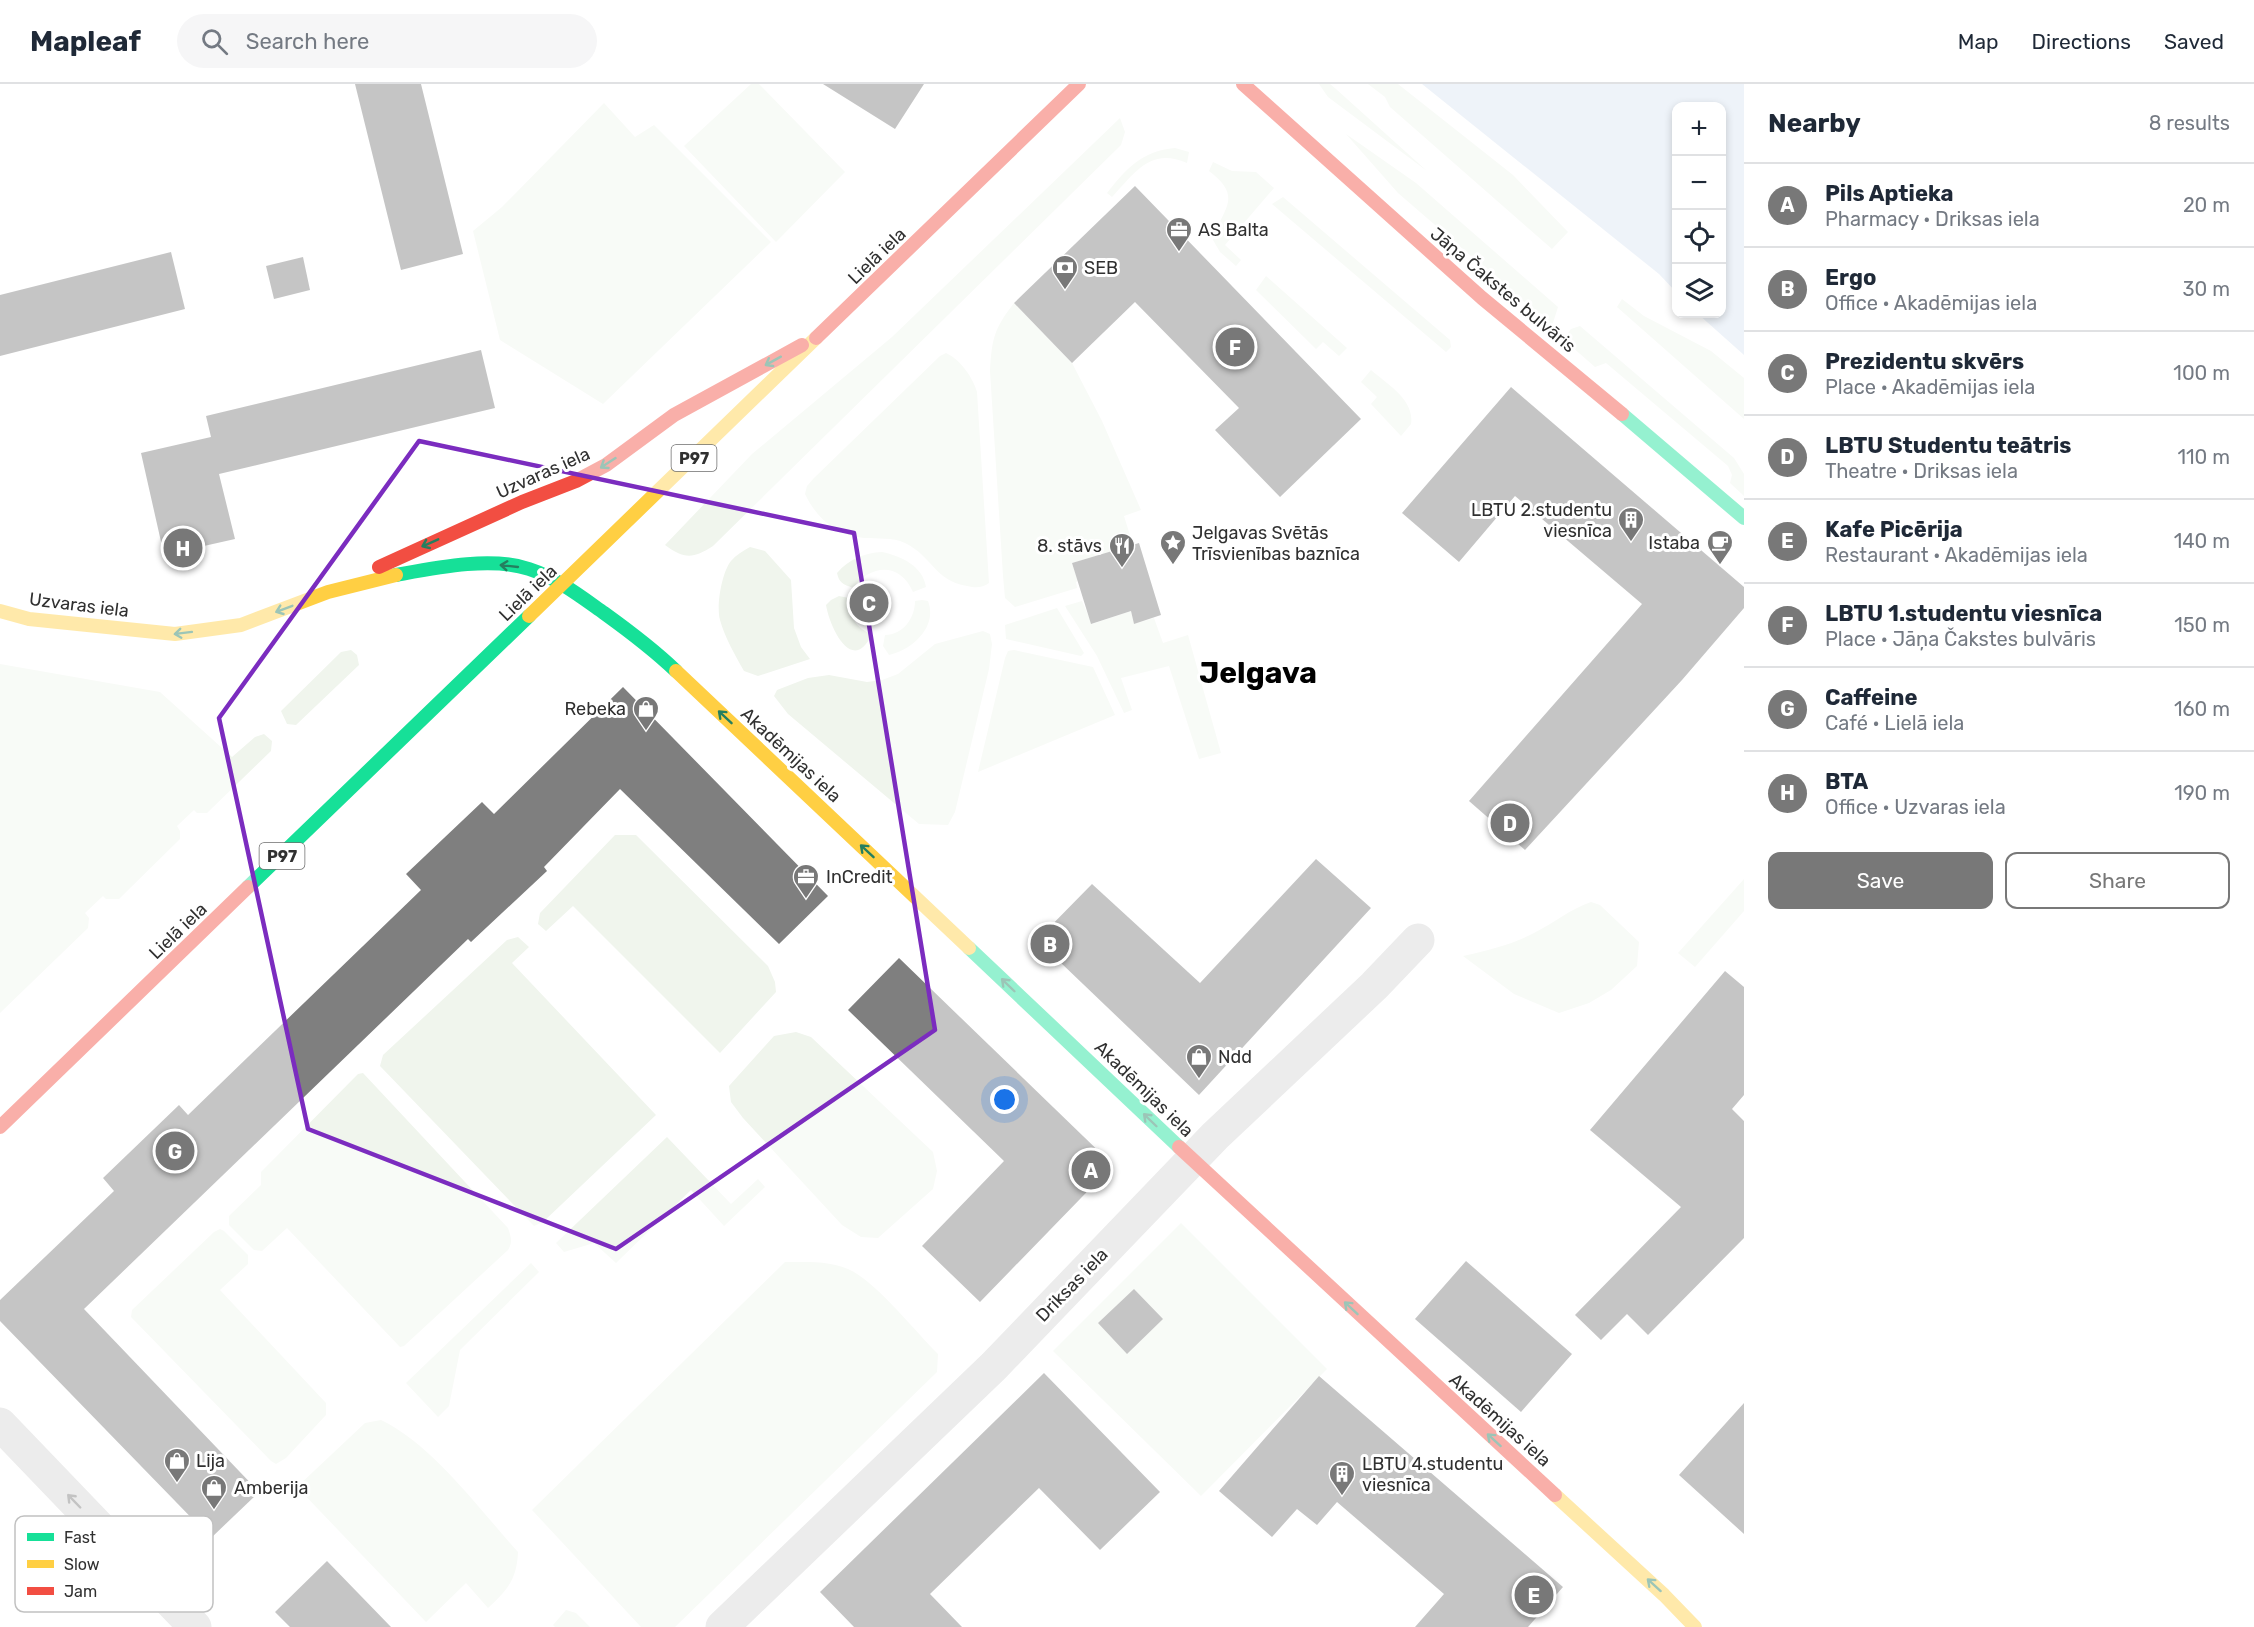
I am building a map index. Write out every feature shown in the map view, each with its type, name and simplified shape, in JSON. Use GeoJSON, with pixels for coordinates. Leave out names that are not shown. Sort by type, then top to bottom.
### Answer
{"type":"FeatureCollection","features":[{"type":"Feature","properties":{"kind":"main road","name":"Lielā iela"},"geometry":{"type":"LineString","coordinates":[[0,1127],[1079,84]]}},
{"type":"Feature","properties":{"kind":"main road","name":"Jāņa Čakstes bulvāris"},"geometry":{"type":"LineString","coordinates":[[1243,84],[1482,298],[1744,518]]}},
{"type":"Feature","properties":{"kind":"main road","name":"Uzvaras iela"},"geometry":{"type":"LineString","coordinates":[[0,611],[29,619],[175,634],[241,625],[328,592],[420,547],[576,481],[606,465],[675,415],[824,332]]}},
{"type":"Feature","properties":{"kind":"main road","name":"Uzvaras iela"},"geometry":{"type":"LineString","coordinates":[[328,592],[419,571],[485,563],[527,568],[564,584]]}},
{"type":"Feature","properties":{"kind":"main road","name":"Akadēmijas iela"},"geometry":{"type":"LineString","coordinates":[[564,584],[652,648],[1192,1160],[1656,1587],[1695,1627]]}},
{"type":"Feature","properties":{"kind":"street","name":"Driksas iela"},"geometry":{"type":"LineString","coordinates":[[722,1627],[994,1366],[1192,1160],[1374,986],[1418,940]]}},
{"type":"Feature","properties":{"kind":"street"},"geometry":{"type":"LineString","coordinates":[[0,1425],[87,1516]]}},
{"type":"Feature","properties":{"kind":"street"},"geometry":{"type":"LineString","coordinates":[[180,1612],[195,1627]]}},
{"type":"Feature","properties":{"kind":"highlighted area"},"geometry":{"type":"Polygon","coordinates":[[[419,441],[854,533],[935,1030],[616,1249],[308,1129],[219,718],[419,441]]]}},
{"type":"Feature","properties":{"kind":"shaded area"},"geometry":{"type":"Polygon","coordinates":[[[751,84],[759,84],[845,172],[776,242],[684,146],[751,84]]]}},
{"type":"Feature","properties":{"kind":"shaded area"},"geometry":{"type":"Polygon","coordinates":[[[1319,84],[1330,84],[1427,171],[1328,97],[1319,84]]]}},
{"type":"Feature","properties":{"kind":"shaded area"},"geometry":{"type":"Polygon","coordinates":[[[1368,84],[1398,84],[1513,175],[1568,232],[1552,249],[1390,107],[1385,97],[1368,84]]]}},
{"type":"Feature","properties":{"kind":"shaded area"},"geometry":{"type":"Polygon","coordinates":[[[1422,84],[1744,84],[1744,355],[1702,318],[1726,318],[1726,102],[1672,102],[1672,288],[1659,274],[1422,84]]]}},
{"type":"Feature","properties":{"kind":"shaded area"},"geometry":{"type":"Polygon","coordinates":[[[604,103],[635,137],[654,125],[771,242],[603,404],[500,340],[473,231],[502,207],[604,103]]]}},
{"type":"Feature","properties":{"kind":"shaded area"},"geometry":{"type":"Polygon","coordinates":[[[1120,118],[1125,132],[1121,145],[713,546],[689,556],[678,553],[665,545],[752,454],[892,337],[1120,118]]]}},
{"type":"Feature","properties":{"kind":"shaded area"},"geometry":{"type":"Polygon","coordinates":[[[1346,134],[1416,183],[1558,307],[1552,326],[1398,193],[1346,134]]]}},
{"type":"Feature","properties":{"kind":"shaded area"},"geometry":{"type":"Polygon","coordinates":[[[1175,148],[1189,152],[1187,163],[1163,158],[1153,160],[1136,171],[1112,197],[1107,193],[1136,162],[1153,153],[1175,148]]]}},
{"type":"Feature","properties":{"kind":"shaded area"},"geometry":{"type":"Polygon","coordinates":[[[1213,162],[1232,171],[1256,172],[1274,188],[1225,245],[1241,260],[1236,266],[1220,252],[1213,240],[1228,204],[1228,197],[1220,180],[1209,171],[1213,162]]]}},
{"type":"Feature","properties":{"kind":"shaded area"},"geometry":{"type":"Polygon","coordinates":[[[1283,197],[1450,340],[1451,347],[1446,352],[1272,204],[1283,197]]]}},
{"type":"Feature","properties":{"kind":"shaded area"},"geometry":{"type":"Polygon","coordinates":[[[1266,276],[1347,348],[1339,356],[1323,342],[1316,349],[1256,290],[1266,276]]]}},
{"type":"Feature","properties":{"kind":"shaded area"},"geometry":{"type":"Polygon","coordinates":[[[1622,299],[1644,316],[1711,351],[1744,378],[1744,419],[1617,307],[1622,299]]]}},
{"type":"Feature","properties":{"kind":"shaded area"},"geometry":{"type":"Polygon","coordinates":[[[1014,303],[1072,363],[1102,421],[1141,510],[1124,516],[1133,545],[1072,563],[1078,581],[1076,582],[1077,588],[1015,607],[1005,598],[990,371],[995,334],[1014,303]]]}},
{"type":"Feature","properties":{"kind":"shaded area"},"geometry":{"type":"Polygon","coordinates":[[[1580,326],[1734,458],[1744,474],[1744,496],[1730,483],[1732,475],[1728,466],[1606,363],[1595,367],[1563,339],[1571,329],[1580,326]]]}},
{"type":"Feature","properties":{"kind":"shaded area"},"geometry":{"type":"Polygon","coordinates":[[[946,353],[966,370],[977,392],[989,583],[979,587],[970,587],[948,579],[940,574],[922,554],[905,543],[890,539],[854,536],[836,529],[815,511],[805,494],[807,486],[814,478],[940,356],[946,353]]]}},
{"type":"Feature","properties":{"kind":"shaded area"},"geometry":{"type":"Polygon","coordinates":[[[1371,370],[1392,387],[1409,407],[1411,424],[1401,436],[1371,404],[1377,397],[1361,382],[1371,370]]]}},
{"type":"Feature","properties":{"kind":"shaded area"},"geometry":{"type":"Polygon","coordinates":[[[750,547],[765,551],[791,580],[794,628],[801,647],[810,659],[758,676],[744,671],[727,640],[719,614],[721,589],[728,566],[735,557],[750,547]]]}},
{"type":"Feature","properties":{"kind":"shaded area"},"geometry":{"type":"Polygon","coordinates":[[[882,552],[910,563],[921,573],[926,587],[913,592],[901,575],[885,570],[868,574],[853,588],[840,581],[837,573],[852,560],[863,555],[882,552]]]}},
{"type":"Feature","properties":{"kind":"shaded area"},"geometry":{"type":"Polygon","coordinates":[[[839,596],[849,598],[850,610],[857,625],[872,634],[865,646],[857,650],[850,649],[843,644],[828,615],[826,605],[839,596]]]}},
{"type":"Feature","properties":{"kind":"shaded area"},"geometry":{"type":"Polygon","coordinates":[[[915,601],[928,601],[930,611],[926,628],[914,643],[889,655],[883,646],[885,635],[902,629],[913,613],[915,601]]]}},
{"type":"Feature","properties":{"kind":"shaded area"},"geometry":{"type":"Polygon","coordinates":[[[1082,601],[1092,624],[1131,611],[1134,624],[1154,618],[1163,643],[1188,635],[1221,753],[1199,759],[1169,666],[1121,678],[1132,710],[1124,713],[1097,656],[1065,606],[1082,601]]]}},
{"type":"Feature","properties":{"kind":"shaded area"},"geometry":{"type":"Polygon","coordinates":[[[1057,608],[1084,653],[1081,656],[1006,639],[1005,625],[1057,608]]]}},
{"type":"Feature","properties":{"kind":"shaded area"},"geometry":{"type":"Polygon","coordinates":[[[983,631],[990,634],[992,644],[989,669],[955,812],[948,825],[919,824],[788,714],[774,696],[777,690],[808,678],[829,675],[867,682],[882,680],[898,674],[935,644],[983,631]]]}},
{"type":"Feature","properties":{"kind":"shaded area"},"geometry":{"type":"Polygon","coordinates":[[[351,650],[357,655],[359,665],[296,725],[287,724],[281,711],[341,652],[351,650]]]}},
{"type":"Feature","properties":{"kind":"shaded area"},"geometry":{"type":"Polygon","coordinates":[[[1014,650],[1093,667],[1115,715],[978,772],[1005,658],[1008,651],[1014,650]]]}},
{"type":"Feature","properties":{"kind":"shaded area"},"geometry":{"type":"Polygon","coordinates":[[[0,664],[160,692],[232,757],[255,737],[264,734],[272,741],[271,751],[207,813],[197,813],[194,810],[177,826],[180,839],[119,899],[106,899],[103,896],[85,913],[89,918],[88,928],[0,1013],[0,664]]]}},
{"type":"Feature","properties":{"kind":"shaded area"},"geometry":{"type":"Polygon","coordinates":[[[615,835],[636,835],[768,966],[775,982],[776,992],[720,1053],[573,906],[546,931],[538,924],[540,913],[615,835]]]}},
{"type":"Feature","properties":{"kind":"shaded area"},"geometry":{"type":"Polygon","coordinates":[[[1744,879],[1744,911],[1695,967],[1678,953],[1744,879]]]}},
{"type":"Feature","properties":{"kind":"shaded area"},"geometry":{"type":"Polygon","coordinates":[[[1591,902],[1600,905],[1639,942],[1637,966],[1611,990],[1589,1003],[1559,1013],[1514,994],[1463,956],[1499,947],[1525,937],[1591,902]]]}},
{"type":"Feature","properties":{"kind":"shaded area"},"geometry":{"type":"Polygon","coordinates":[[[518,937],[529,947],[512,963],[656,1115],[543,1222],[534,1226],[380,1066],[383,1055],[507,940],[518,937]]]}},
{"type":"Feature","properties":{"kind":"shaded area"},"geometry":{"type":"Polygon","coordinates":[[[796,1032],[811,1037],[933,1152],[937,1171],[933,1189],[878,1238],[861,1237],[842,1225],[743,1118],[731,1102],[729,1086],[774,1036],[796,1032]]]}},
{"type":"Feature","properties":{"kind":"shaded area"},"geometry":{"type":"Polygon","coordinates":[[[363,1073],[508,1228],[511,1239],[508,1250],[404,1346],[400,1347],[287,1228],[262,1251],[254,1250],[229,1225],[229,1216],[261,1185],[261,1172],[358,1074],[363,1073]]]}},
{"type":"Feature","properties":{"kind":"shaded area"},"geometry":{"type":"Polygon","coordinates":[[[667,1137],[731,1204],[758,1179],[765,1187],[724,1226],[691,1190],[616,1263],[594,1243],[564,1252],[556,1243],[667,1137]]]}},
{"type":"Feature","properties":{"kind":"shaded area"},"geometry":{"type":"Polygon","coordinates":[[[1181,1223],[1327,1369],[1201,1496],[1053,1351],[1181,1223]]]}},
{"type":"Feature","properties":{"kind":"shaded area"},"geometry":{"type":"Polygon","coordinates":[[[220,1229],[248,1255],[248,1264],[220,1290],[326,1403],[326,1415],[286,1458],[276,1464],[131,1317],[132,1310],[214,1232],[220,1229]]]}},
{"type":"Feature","properties":{"kind":"shaded area"},"geometry":{"type":"Polygon","coordinates":[[[785,1262],[820,1262],[838,1265],[864,1279],[886,1298],[938,1354],[937,1372],[675,1627],[641,1627],[532,1510],[785,1262]]]}},
{"type":"Feature","properties":{"kind":"shaded area"},"geometry":{"type":"Polygon","coordinates":[[[531,1263],[539,1272],[460,1350],[449,1406],[438,1417],[406,1383],[531,1263]]]}},
{"type":"Feature","properties":{"kind":"shaded area"},"geometry":{"type":"Polygon","coordinates":[[[381,1420],[400,1431],[437,1461],[518,1552],[516,1570],[510,1584],[488,1608],[466,1583],[426,1622],[297,1487],[365,1423],[381,1420]]]}},
{"type":"Feature","properties":{"kind":"shaded area"},"geometry":{"type":"Polygon","coordinates":[[[566,1610],[576,1613],[590,1627],[555,1627],[553,1625],[566,1610]]]}},
{"type":"Feature","properties":{"kind":"building"},"geometry":{"type":"Polygon","coordinates":[[[355,84],[421,84],[463,254],[401,270],[355,84]]]}},
{"type":"Feature","properties":{"kind":"building"},"geometry":{"type":"Polygon","coordinates":[[[823,84],[924,84],[895,129],[823,84]]]}},
{"type":"Feature","properties":{"kind":"building"},"geometry":{"type":"Polygon","coordinates":[[[1135,186],[1361,419],[1280,497],[1215,430],[1239,408],[1135,302],[1072,363],[1014,303],[1135,186]]]}},
{"type":"Feature","properties":{"kind":"building"},"geometry":{"type":"Polygon","coordinates":[[[171,252],[185,309],[0,356],[0,295],[171,252]]]}},
{"type":"Feature","properties":{"kind":"building"},"geometry":{"type":"Polygon","coordinates":[[[303,257],[310,290],[274,299],[266,266],[303,257]]]}},
{"type":"Feature","properties":{"kind":"building"},"geometry":{"type":"Polygon","coordinates":[[[481,350],[495,408],[219,474],[235,539],[164,555],[141,453],[211,437],[206,416],[481,350]]]}},
{"type":"Feature","properties":{"kind":"building","name":"LBTU 2.studentu viesnīca"},"geometry":{"type":"Polygon","coordinates":[[[1511,387],[1744,587],[1744,608],[1682,680],[1525,850],[1469,801],[1642,604],[1515,496],[1459,562],[1402,513],[1511,387]]]}},
{"type":"Feature","properties":{"kind":"building"},"geometry":{"type":"Polygon","coordinates":[[[1139,543],[1161,615],[1134,624],[1131,611],[1091,624],[1072,563],[1139,543]]]}},
{"type":"Feature","properties":{"kind":"building"},"geometry":{"type":"Polygon","coordinates":[[[623,687],[828,896],[779,944],[620,789],[544,867],[547,871],[471,942],[468,939],[84,1309],[259,1492],[213,1536],[213,1516],[190,1516],[0,1321],[0,1300],[114,1191],[103,1178],[179,1105],[188,1115],[421,890],[406,874],[482,802],[494,814],[623,687]]]}},
{"type":"Feature","properties":{"kind":"building"},"geometry":{"type":"Polygon","coordinates":[[[1316,859],[1371,908],[1199,1095],[1037,940],[1092,884],[1200,983],[1316,859]]]}},
{"type":"Feature","properties":{"kind":"building"},"geometry":{"type":"Polygon","coordinates":[[[899,958],[1113,1165],[980,1302],[922,1246],[1004,1161],[848,1010],[899,958]]]}},
{"type":"Feature","properties":{"kind":"building"},"geometry":{"type":"Polygon","coordinates":[[[1725,971],[1744,987],[1744,1095],[1732,1109],[1744,1121],[1744,1238],[1648,1335],[1627,1314],[1601,1340],[1575,1315],[1681,1207],[1590,1130],[1725,971]]]}},
{"type":"Feature","properties":{"kind":"building"},"geometry":{"type":"Polygon","coordinates":[[[1466,1261],[1572,1354],[1521,1412],[1415,1319],[1466,1261]]]}},
{"type":"Feature","properties":{"kind":"building"},"geometry":{"type":"Polygon","coordinates":[[[1134,1289],[1163,1319],[1127,1354],[1098,1323],[1134,1289]]]}},
{"type":"Feature","properties":{"kind":"building"},"geometry":{"type":"Polygon","coordinates":[[[1044,1373],[1160,1492],[1100,1550],[1039,1488],[930,1594],[962,1627],[854,1627],[820,1592],[1044,1373]]]}},
{"type":"Feature","properties":{"kind":"building","name":"LBTU 4.studentu viesnīca"},"geometry":{"type":"Polygon","coordinates":[[[1319,1376],[1563,1587],[1528,1627],[1415,1627],[1444,1594],[1337,1502],[1317,1525],[1297,1509],[1272,1537],[1219,1491],[1319,1376]]]}},
{"type":"Feature","properties":{"kind":"building"},"geometry":{"type":"Polygon","coordinates":[[[1744,1403],[1744,1534],[1679,1475],[1744,1403]]]}},
{"type":"Feature","properties":{"kind":"building"},"geometry":{"type":"Polygon","coordinates":[[[327,1561],[391,1627],[290,1627],[275,1612],[327,1561]]]}},
{"type":"Feature","properties":{"kind":"traffic: fast"},"geometry":{"type":"LineString","coordinates":[[1622,414],[1744,518]]}},
{"type":"Feature","properties":{"kind":"traffic: fast"},"geometry":{"type":"LineString","coordinates":[[396,575],[480,563],[498,563],[529,569],[559,582],[577,594],[641,641],[676,671]]}},
{"type":"Feature","properties":{"kind":"traffic: fast"},"geometry":{"type":"LineString","coordinates":[[248,887],[529,616]]}},
{"type":"Feature","properties":{"kind":"traffic: fast"},"geometry":{"type":"LineString","coordinates":[[969,948],[1179,1147]]}},
{"type":"Feature","properties":{"kind":"traffic: slow"},"geometry":{"type":"LineString","coordinates":[[529,616],[816,338]]}},
{"type":"Feature","properties":{"kind":"traffic: slow"},"geometry":{"type":"LineString","coordinates":[[0,611],[29,619],[175,634],[241,625],[328,592],[396,575]]}},
{"type":"Feature","properties":{"kind":"traffic: slow"},"geometry":{"type":"LineString","coordinates":[[676,671],[969,948]]}},
{"type":"Feature","properties":{"kind":"traffic: slow"},"geometry":{"type":"LineString","coordinates":[[1555,1495],[1664,1595],[1695,1627]]}},
{"type":"Feature","properties":{"kind":"traffic: jam"},"geometry":{"type":"LineString","coordinates":[[816,338],[1079,84]]}},
{"type":"Feature","properties":{"kind":"traffic: jam"},"geometry":{"type":"LineString","coordinates":[[1243,84],[1482,298],[1622,414]]}},
{"type":"Feature","properties":{"kind":"traffic: jam"},"geometry":{"type":"LineString","coordinates":[[379,567],[522,502],[576,481],[606,465],[674,415],[802,345]]}},
{"type":"Feature","properties":{"kind":"traffic: jam"},"geometry":{"type":"LineString","coordinates":[[0,1127],[248,887]]}},
{"type":"Feature","properties":{"kind":"traffic: jam"},"geometry":{"type":"LineString","coordinates":[[1179,1147],[1555,1495]]}},
{"type":"Feature","properties":{"kind":"place","name":"AS Balta"},"geometry":{"type":"Point","coordinates":[1179,253]}},
{"type":"Feature","properties":{"kind":"place","name":"SEB"},"geometry":{"type":"Point","coordinates":[1065,291]}},
{"type":"Feature","properties":{"kind":"place","name":"LBTU 1.studentu viesnīca"},"geometry":{"type":"Point","coordinates":[1235,347]}},
{"type":"Feature","properties":{"kind":"place","name":"LBTU 2.studentu viesnīca"},"geometry":{"type":"Point","coordinates":[1631,543]}},
{"type":"Feature","properties":{"kind":"place","name":"BTA"},"geometry":{"type":"Point","coordinates":[183,548]}},
{"type":"Feature","properties":{"kind":"place","name":"Jelgavas Svētās Trīsvienības baznīca"},"geometry":{"type":"Point","coordinates":[1173,566]}},
{"type":"Feature","properties":{"kind":"place","name":"Istaba"},"geometry":{"type":"Point","coordinates":[1720,566]}},
{"type":"Feature","properties":{"kind":"place","name":"8. stāvs"},"geometry":{"type":"Point","coordinates":[1122,569]}},
{"type":"Feature","properties":{"kind":"place","name":"Prezidentu skvērs"},"geometry":{"type":"Point","coordinates":[869,603]}},
{"type":"Feature","properties":{"kind":"place","name":"Rebeka"},"geometry":{"type":"Point","coordinates":[646,732]}},
{"type":"Feature","properties":{"kind":"place","name":"LBTU Studentu teātris"},"geometry":{"type":"Point","coordinates":[1510,823]}},
{"type":"Feature","properties":{"kind":"place","name":"InCredit"},"geometry":{"type":"Point","coordinates":[806,900]}},
{"type":"Feature","properties":{"kind":"place","name":"Ergo"},"geometry":{"type":"Point","coordinates":[1050,944]}},
{"type":"Feature","properties":{"kind":"place","name":"Ndd"},"geometry":{"type":"Point","coordinates":[1199,1080]}},
{"type":"Feature","properties":{"kind":"place","name":"Caffeine"},"geometry":{"type":"Point","coordinates":[175,1151]}},
{"type":"Feature","properties":{"kind":"place","name":"Pils Aptieka"},"geometry":{"type":"Point","coordinates":[1091,1170]}},
{"type":"Feature","properties":{"kind":"place","name":"Lija"},"geometry":{"type":"Point","coordinates":[177,1484]}},
{"type":"Feature","properties":{"kind":"place","name":"LBTU 4.studentu viesnīca"},"geometry":{"type":"Point","coordinates":[1342,1497]}},
{"type":"Feature","properties":{"kind":"place","name":"Amberija"},"geometry":{"type":"Point","coordinates":[214,1511]}},
{"type":"Feature","properties":{"kind":"place","name":"Kafe Picērija"},"geometry":{"type":"Point","coordinates":[1534,1595]}},
{"type":"Feature","properties":{"kind":"district","name":"Jelgava"},"geometry":{"type":"Point","coordinates":[1258,673]}}]}
